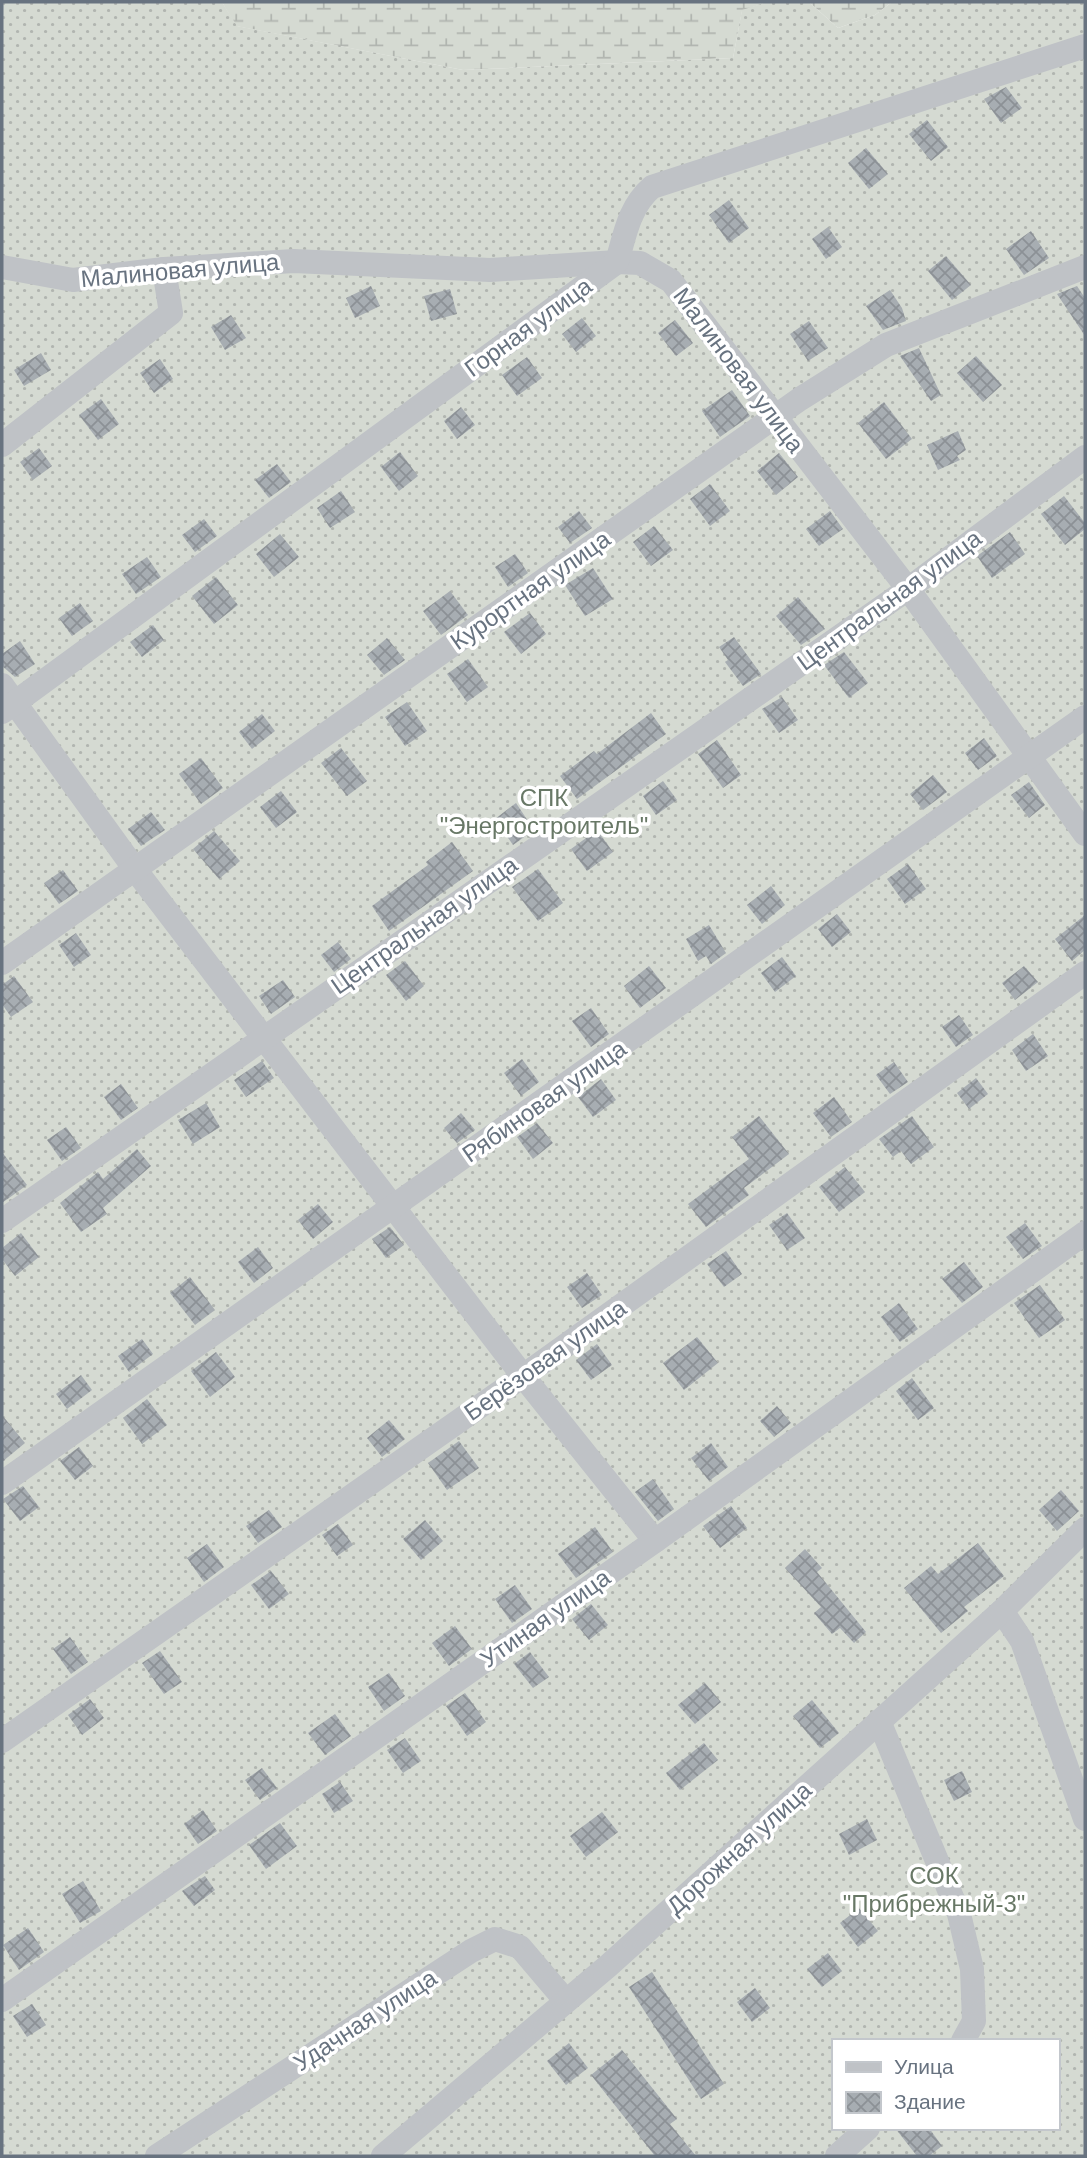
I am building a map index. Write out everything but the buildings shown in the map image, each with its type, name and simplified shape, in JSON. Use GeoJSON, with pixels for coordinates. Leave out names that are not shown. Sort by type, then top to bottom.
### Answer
{"type":"FeatureCollection","features":[{"type":"Feature","properties":{"kind":"street","name":"Горная улица"},"geometry":{"type":"LineString","coordinates":[[6,700],[617,262],[629,216],[638,199],[652,187],[1085,46]]}},
{"type":"Feature","properties":{"kind":"street","name":"Малиновая улица"},"geometry":{"type":"LineString","coordinates":[[2,267],[73,280],[164,269],[294,261],[491,270],[640,263],[671,281],[908,589],[1085,834]]}},
{"type":"Feature","properties":{"kind":"street","name":"Курортная улица"},"geometry":{"type":"LineString","coordinates":[[2,963],[775,417],[886,345],[1085,267]]}},
{"type":"Feature","properties":{"kind":"street"},"geometry":{"type":"LineString","coordinates":[[2,445],[171,313],[164,269]]}},
{"type":"Feature","properties":{"kind":"street","name":"Центральная улица"},"geometry":{"type":"LineString","coordinates":[[2,1221],[908,589],[1085,457]]}},
{"type":"Feature","properties":{"kind":"street"},"geometry":{"type":"LineString","coordinates":[[6,700],[523,1376],[655,1541]]}},
{"type":"Feature","properties":{"kind":"street","name":"Рябиновая улица"},"geometry":{"type":"LineString","coordinates":[[2,1483],[1085,717]]}},
{"type":"Feature","properties":{"kind":"street","name":"Берёзовая улица"},"geometry":{"type":"LineString","coordinates":[[2,1741],[523,1376],[1085,973]]}},
{"type":"Feature","properties":{"kind":"street","name":"Утиная улица"},"geometry":{"type":"LineString","coordinates":[[2,2000],[655,1541],[1085,1233]]}},
{"type":"Feature","properties":{"kind":"street","name":"Дорожная улица"},"geometry":{"type":"LineString","coordinates":[[383,2156],[608,1966],[1002,1611],[1085,1529]]}},
{"type":"Feature","properties":{"kind":"street"},"geometry":{"type":"LineString","coordinates":[[1002,1611],[1022,1641],[1085,1819]]}},
{"type":"Feature","properties":{"kind":"street"},"geometry":{"type":"LineString","coordinates":[[879,1721],[959,1914],[972,1969],[974,2021],[964,2039]]}},
{"type":"Feature","properties":{"kind":"street","name":"Удачная улица"},"geometry":{"type":"LineString","coordinates":[[156,2156],[471,1951],[495,1940],[520,1947],[565,2000]]}},
{"type":"Feature","properties":{"kind":"street"},"geometry":{"type":"LineString","coordinates":[[837,2156],[865,2132]]}},
{"type":"Feature","properties":{"kind":"green space","name":"СПК \"Энергостроитель\""},"geometry":{"type":"Polygon","coordinates":[[[2,2],[222,2],[237,26],[463,70],[733,58],[742,10],[767,2],[809,2],[838,28],[875,15],[892,2],[1085,2],[1085,2156],[2,2156],[2,2]]]}},
{"type":"Feature","properties":{"kind":"green space"},"geometry":{"type":"Polygon","coordinates":[[[222,2],[767,2],[742,11],[733,58],[463,70],[236,26],[222,2]]]}},
{"type":"Feature","properties":{"kind":"green space"},"geometry":{"type":"Polygon","coordinates":[[[809,2],[892,2],[875,15],[838,28],[809,2]]]}},
{"type":"Feature","properties":{"kind":"park label","name":"СОК \"Прибрежный-3\""},"geometry":{"type":"Point","coordinates":[934,1889]}}]}
